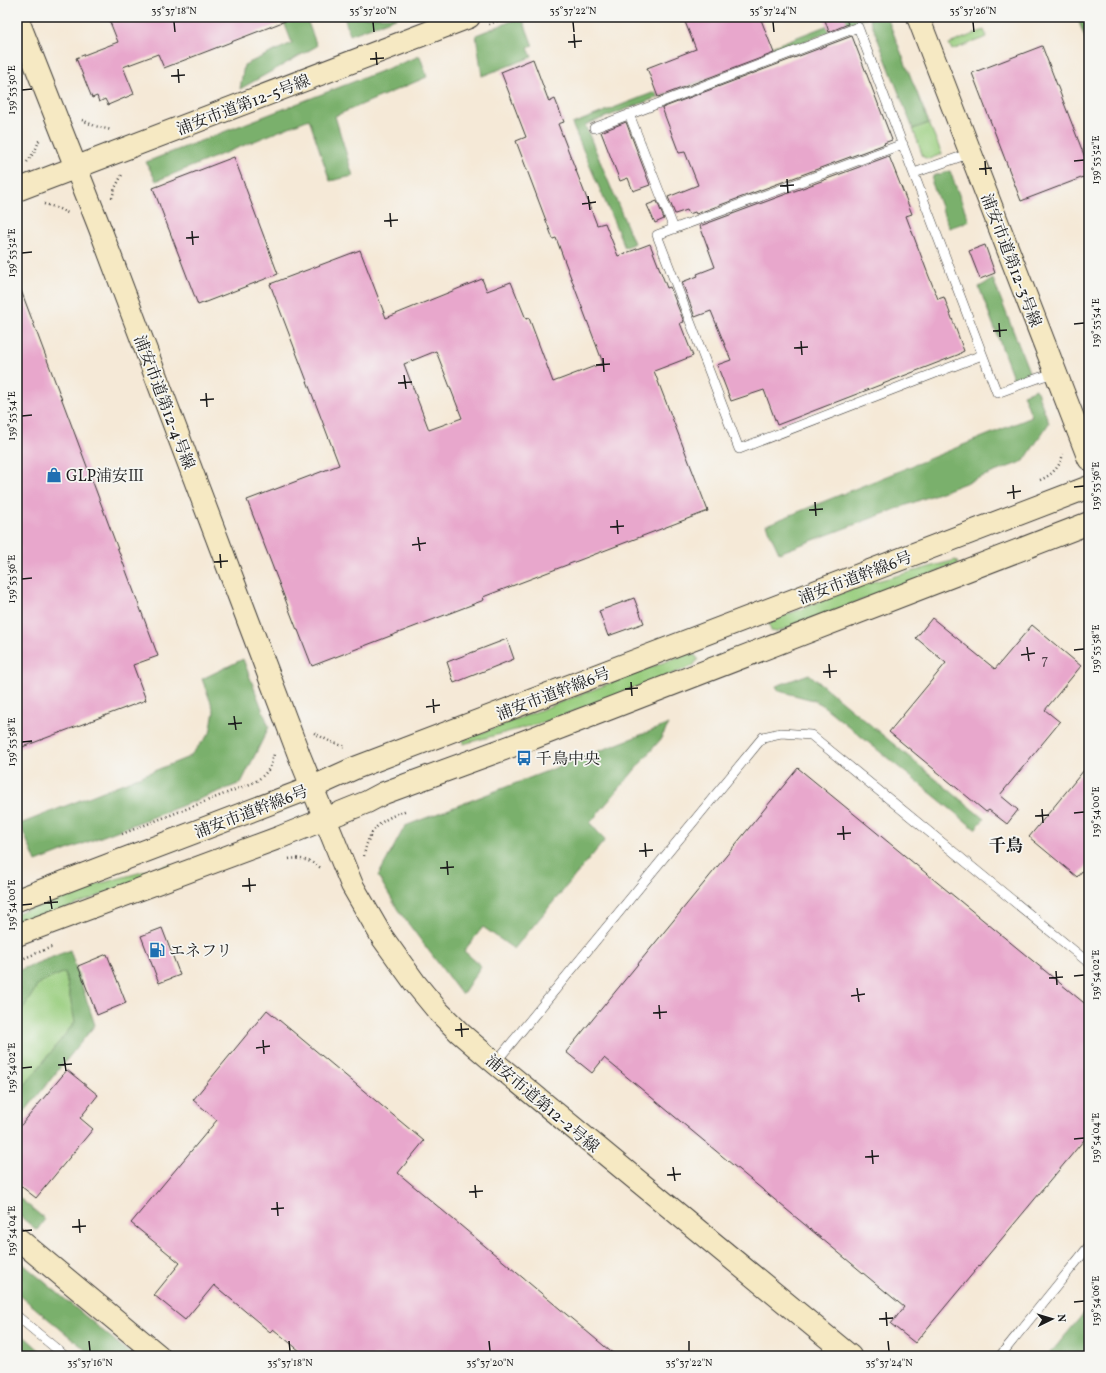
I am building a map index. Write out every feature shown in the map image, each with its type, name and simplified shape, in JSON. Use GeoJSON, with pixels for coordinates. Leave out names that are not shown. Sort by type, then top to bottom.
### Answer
{"type":"FeatureCollection","features":[{"type":"Feature","properties":{"kind":"street","name":"浦安市道第12-5号線"},"geometry":{"type":"LineString","coordinates":[[17,190],[469,17]]}},
{"type":"Feature","properties":{"kind":"street","name":"浦安市道第12-3号線"},"geometry":{"type":"LineString","coordinates":[[918,17],[1089,459]]}},
{"type":"Feature","properties":{"kind":"street","name":"浦安市道第12-4号線"},"geometry":{"type":"LineString","coordinates":[[17,18],[99,226],[299,755],[313,787]]}},
{"type":"Feature","properties":{"kind":"street","name":"浦安市道幹線6号"},"geometry":{"type":"LineString","coordinates":[[17,900],[313,787],[355,768],[1089,487]]}},
{"type":"Feature","properties":{"kind":"street"},"geometry":{"type":"LineString","coordinates":[[17,935],[278,838],[368,802],[384,794],[523,742],[1089,523]]}},
{"type":"Feature","properties":{"kind":"street","name":"浦安市道第12-2号線"},"geometry":{"type":"LineString","coordinates":[[313,787],[352,885],[382,937],[399,962],[438,1011],[460,1033],[495,1063],[850,1356]]}},
{"type":"Feature","properties":{"kind":"street"},"geometry":{"type":"LineString","coordinates":[[17,1238],[159,1356]]}},
{"type":"Feature","properties":{"kind":"lane"},"geometry":{"type":"LineString","coordinates":[[594,128],[858,27],[997,394],[1041,377],[1056,373]]}},
{"type":"Feature","properties":{"kind":"lane"},"geometry":{"type":"LineString","coordinates":[[629,114],[674,229]]}},
{"type":"Feature","properties":{"kind":"lane"},"geometry":{"type":"LineString","coordinates":[[903,144],[657,235],[739,449],[982,355]]}},
{"type":"Feature","properties":{"kind":"lane"},"geometry":{"type":"LineString","coordinates":[[914,173],[971,153]]}},
{"type":"Feature","properties":{"kind":"lane"},"geometry":{"type":"LineString","coordinates":[[495,1063],[763,737],[781,733],[811,735],[1089,963]]}},
{"type":"Feature","properties":{"kind":"lane"},"geometry":{"type":"LineString","coordinates":[[1000,1356],[1089,1246]]}},
{"type":"Feature","properties":{"kind":"lane"},"geometry":{"type":"LineString","coordinates":[[17,1316],[65,1356]]}},
{"type":"Feature","properties":{"kind":"path"},"geometry":{"type":"LineString","coordinates":[[82,120],[95,126],[113,131]]}},
{"type":"Feature","properties":{"kind":"path"},"geometry":{"type":"LineString","coordinates":[[25,164],[35,151],[41,135]]}},
{"type":"Feature","properties":{"kind":"path"},"geometry":{"type":"LineString","coordinates":[[111,201],[115,188],[126,168]]}},
{"type":"Feature","properties":{"kind":"path"},"geometry":{"type":"LineString","coordinates":[[39,204],[55,207],[72,215]]}},
{"type":"Feature","properties":{"kind":"path"},"geometry":{"type":"LineString","coordinates":[[1049,476],[1061,462]]}},
{"type":"Feature","properties":{"kind":"path"},"geometry":{"type":"LineString","coordinates":[[331,742],[347,747]]}},
{"type":"Feature","properties":{"kind":"path"},"geometry":{"type":"LineString","coordinates":[[121,835],[255,782],[267,773],[272,765]]}},
{"type":"Feature","properties":{"kind":"path"},"geometry":{"type":"LineString","coordinates":[[367,841],[371,832],[378,826],[396,814],[408,810]]}},
{"type":"Feature","properties":{"kind":"path"},"geometry":{"type":"LineString","coordinates":[[286,859],[298,858],[309,861]]}},
{"type":"Feature","properties":{"kind":"green space"},"geometry":{"type":"Polygon","coordinates":[[[282,17],[306,17],[317,46],[240,89],[244,65],[292,43],[282,17]]]}},
{"type":"Feature","properties":{"kind":"green space"},"geometry":{"type":"Polygon","coordinates":[[[344,17],[398,17],[350,35],[344,17]]]}},
{"type":"Feature","properties":{"kind":"green space"},"geometry":{"type":"Polygon","coordinates":[[[522,17],[533,46],[528,48],[532,57],[482,76],[476,35],[522,17]]]}},
{"type":"Feature","properties":{"kind":"green space"},"geometry":{"type":"Polygon","coordinates":[[[849,17],[869,17],[585,125],[634,243],[625,248],[572,124],[849,17]]]}},
{"type":"Feature","properties":{"kind":"green space"},"geometry":{"type":"Polygon","coordinates":[[[869,17],[887,17],[929,123],[913,129],[869,17]]]}},
{"type":"Feature","properties":{"kind":"green space"},"geometry":{"type":"Polygon","coordinates":[[[1077,17],[1088,17],[1089,48],[1077,17]]]}},
{"type":"Feature","properties":{"kind":"green space"},"geometry":{"type":"Polygon","coordinates":[[[984,30],[987,37],[952,50],[949,44],[984,30]]]}},
{"type":"Feature","properties":{"kind":"green space"},"geometry":{"type":"Polygon","coordinates":[[[420,56],[427,77],[335,116],[353,176],[330,181],[309,119],[156,181],[146,162],[420,56]]]}},
{"type":"Feature","properties":{"kind":"green space"},"geometry":{"type":"Polygon","coordinates":[[[929,123],[942,154],[929,159],[923,157],[913,129],[929,123]]]}},
{"type":"Feature","properties":{"kind":"green space"},"geometry":{"type":"Polygon","coordinates":[[[950,171],[969,221],[949,228],[932,183],[933,176],[950,171]]]}},
{"type":"Feature","properties":{"kind":"green space"},"geometry":{"type":"Polygon","coordinates":[[[993,279],[1030,374],[1014,380],[979,287],[993,279]]]}},
{"type":"Feature","properties":{"kind":"green space"},"geometry":{"type":"Polygon","coordinates":[[[1036,389],[1049,423],[1024,461],[779,553],[766,525],[1032,417],[1023,394],[1036,389]]]}},
{"type":"Feature","properties":{"kind":"green space"},"geometry":{"type":"Polygon","coordinates":[[[956,560],[958,564],[777,632],[771,631],[769,624],[771,621],[862,585],[956,560]]]}},
{"type":"Feature","properties":{"kind":"green space"},"geometry":{"type":"Polygon","coordinates":[[[688,653],[696,656],[698,659],[693,666],[548,721],[463,744],[463,740],[688,653]]]}},
{"type":"Feature","properties":{"kind":"green space"},"geometry":{"type":"Polygon","coordinates":[[[243,659],[269,727],[241,783],[36,862],[20,824],[189,757],[210,733],[214,711],[202,679],[243,659]]]}},
{"type":"Feature","properties":{"kind":"green space"},"geometry":{"type":"Polygon","coordinates":[[[809,674],[984,819],[975,829],[821,704],[813,700],[779,691],[776,686],[809,674]]]}},
{"type":"Feature","properties":{"kind":"green space"},"geometry":{"type":"Polygon","coordinates":[[[669,724],[660,740],[590,823],[605,840],[514,949],[483,927],[464,951],[481,966],[462,995],[398,910],[378,876],[405,826],[669,724]]]}},
{"type":"Feature","properties":{"kind":"green space"},"geometry":{"type":"Polygon","coordinates":[[[171,864],[173,868],[17,927],[17,913],[84,888],[171,864]]]}},
{"type":"Feature","properties":{"kind":"green space"},"geometry":{"type":"Polygon","coordinates":[[[70,950],[95,1025],[17,1121],[17,1095],[75,1022],[65,972],[39,983],[22,1011],[17,1012],[17,971],[70,950]]]}},
{"type":"Feature","properties":{"kind":"green space"},"geometry":{"type":"Polygon","coordinates":[[[65,972],[75,1022],[17,1095],[17,1012],[22,1011],[39,982],[65,972]]]}},
{"type":"Feature","properties":{"kind":"green space"},"geometry":{"type":"Polygon","coordinates":[[[17,1196],[45,1219],[37,1230],[17,1214],[17,1196]]]}},
{"type":"Feature","properties":{"kind":"green space"},"geometry":{"type":"Polygon","coordinates":[[[17,1259],[133,1356],[93,1356],[17,1293],[17,1259]]]}},
{"type":"Feature","properties":{"kind":"green space"},"geometry":{"type":"Polygon","coordinates":[[[1089,1307],[1089,1356],[1048,1356],[1089,1307]]]}},
{"type":"Feature","properties":{"kind":"green space"},"geometry":{"type":"Polygon","coordinates":[[[17,1330],[46,1356],[20,1356],[17,1354],[17,1330]]]}},
{"type":"Feature","properties":{"kind":"building"},"geometry":{"type":"Polygon","coordinates":[[[108,17],[293,18],[164,68],[158,54],[123,67],[134,94],[108,105],[105,99],[99,102],[97,96],[92,98],[76,58],[118,42],[108,17]]]}},
{"type":"Feature","properties":{"kind":"building"},"geometry":{"type":"Polygon","coordinates":[[[683,17],[760,17],[774,53],[658,97],[647,68],[696,49],[683,17]]]}},
{"type":"Feature","properties":{"kind":"building"},"geometry":{"type":"Polygon","coordinates":[[[824,17],[845,17],[848,24],[829,32],[824,17]]]}},
{"type":"Feature","properties":{"kind":"building"},"geometry":{"type":"Polygon","coordinates":[[[852,36],[892,140],[884,143],[885,144],[696,214],[695,212],[689,214],[687,210],[675,214],[668,197],[698,185],[685,152],[679,153],[662,108],[852,36]]]}},
{"type":"Feature","properties":{"kind":"building"},"geometry":{"type":"Polygon","coordinates":[[[1042,46],[1089,168],[1089,175],[1021,201],[972,73],[1042,46]]]}},
{"type":"Feature","properties":{"kind":"building"},"geometry":{"type":"Polygon","coordinates":[[[533,59],[549,102],[555,99],[564,122],[558,124],[597,225],[605,223],[618,256],[650,244],[667,288],[670,287],[684,322],[680,323],[693,356],[654,371],[708,511],[483,597],[484,600],[312,666],[247,500],[339,465],[270,284],[360,250],[386,318],[482,279],[487,291],[511,282],[526,319],[529,318],[553,382],[603,363],[556,238],[553,239],[516,141],[526,137],[501,72],[533,59]],[[436,351],[404,364],[429,430],[462,418],[436,351]]]}},
{"type":"Feature","properties":{"kind":"building"},"geometry":{"type":"Polygon","coordinates":[[[626,122],[650,185],[633,191],[628,178],[620,181],[601,132],[626,122]]]}},
{"type":"Feature","properties":{"kind":"building"},"geometry":{"type":"Polygon","coordinates":[[[889,156],[912,214],[906,216],[928,274],[938,299],[944,297],[964,351],[960,354],[777,425],[764,390],[731,401],[717,365],[731,360],[711,311],[695,317],[682,282],[715,267],[700,226],[889,156]]]}},
{"type":"Feature","properties":{"kind":"building"},"geometry":{"type":"Polygon","coordinates":[[[234,157],[278,274],[198,305],[153,188],[234,157]]]}},
{"type":"Feature","properties":{"kind":"building"},"geometry":{"type":"Polygon","coordinates":[[[657,201],[664,219],[655,223],[647,205],[657,201]]]}},
{"type":"Feature","properties":{"kind":"building"},"geometry":{"type":"Polygon","coordinates":[[[985,245],[995,273],[980,279],[969,251],[985,245]]]}},
{"type":"Feature","properties":{"kind":"building","name":"GLP浦安Ⅲ"},"geometry":{"type":"Polygon","coordinates":[[[17,285],[19,285],[158,656],[133,665],[146,700],[17,749],[17,285]]]}},
{"type":"Feature","properties":{"kind":"building"},"geometry":{"type":"Polygon","coordinates":[[[634,598],[644,623],[608,636],[599,611],[634,598]]]}},
{"type":"Feature","properties":{"kind":"building"},"geometry":{"type":"Polygon","coordinates":[[[932,618],[995,669],[1032,625],[1081,666],[1045,710],[1060,722],[1000,795],[1018,810],[1007,824],[989,810],[986,812],[889,732],[946,663],[916,638],[932,618]]]}},
{"type":"Feature","properties":{"kind":"building"},"geometry":{"type":"Polygon","coordinates":[[[507,639],[514,659],[454,683],[447,662],[507,639]]]}},
{"type":"Feature","properties":{"kind":"building"},"geometry":{"type":"Polygon","coordinates":[[[1089,764],[1089,863],[1077,877],[1029,837],[1089,764]]]}},
{"type":"Feature","properties":{"kind":"building"},"geometry":{"type":"Polygon","coordinates":[[[798,768],[1089,1007],[1089,1134],[915,1343],[891,1324],[904,1307],[604,1058],[592,1073],[566,1052],[798,768]]]}},
{"type":"Feature","properties":{"kind":"building"},"geometry":{"type":"Polygon","coordinates":[[[162,928],[180,975],[159,983],[141,936],[162,928]]]}},
{"type":"Feature","properties":{"kind":"building"},"geometry":{"type":"Polygon","coordinates":[[[107,954],[126,1003],[97,1015],[78,966],[107,954]]]}},
{"type":"Feature","properties":{"kind":"building"},"geometry":{"type":"Polygon","coordinates":[[[267,1010],[424,1141],[398,1173],[616,1356],[306,1356],[273,1329],[270,1332],[214,1285],[185,1320],[154,1295],[180,1263],[131,1223],[217,1120],[193,1100],[267,1010]]]}},
{"type":"Feature","properties":{"kind":"building"},"geometry":{"type":"Polygon","coordinates":[[[67,1070],[98,1095],[80,1118],[93,1129],[36,1198],[17,1183],[17,1130],[67,1070]]]}},
{"type":"Feature","properties":{"kind":"place","name":"GLP浦安Ⅲ"},"geometry":{"type":"Point","coordinates":[54,475]}},
{"type":"Feature","properties":{"kind":"place","name":"千鳥中央"},"geometry":{"type":"Point","coordinates":[524,758]}},
{"type":"Feature","properties":{"kind":"place","name":"エネフリ"},"geometry":{"type":"Point","coordinates":[157,950]}},
{"type":"Feature","properties":{"kind":"district","name":"千鳥"},"geometry":{"type":"Point","coordinates":[1006,845]}}]}
